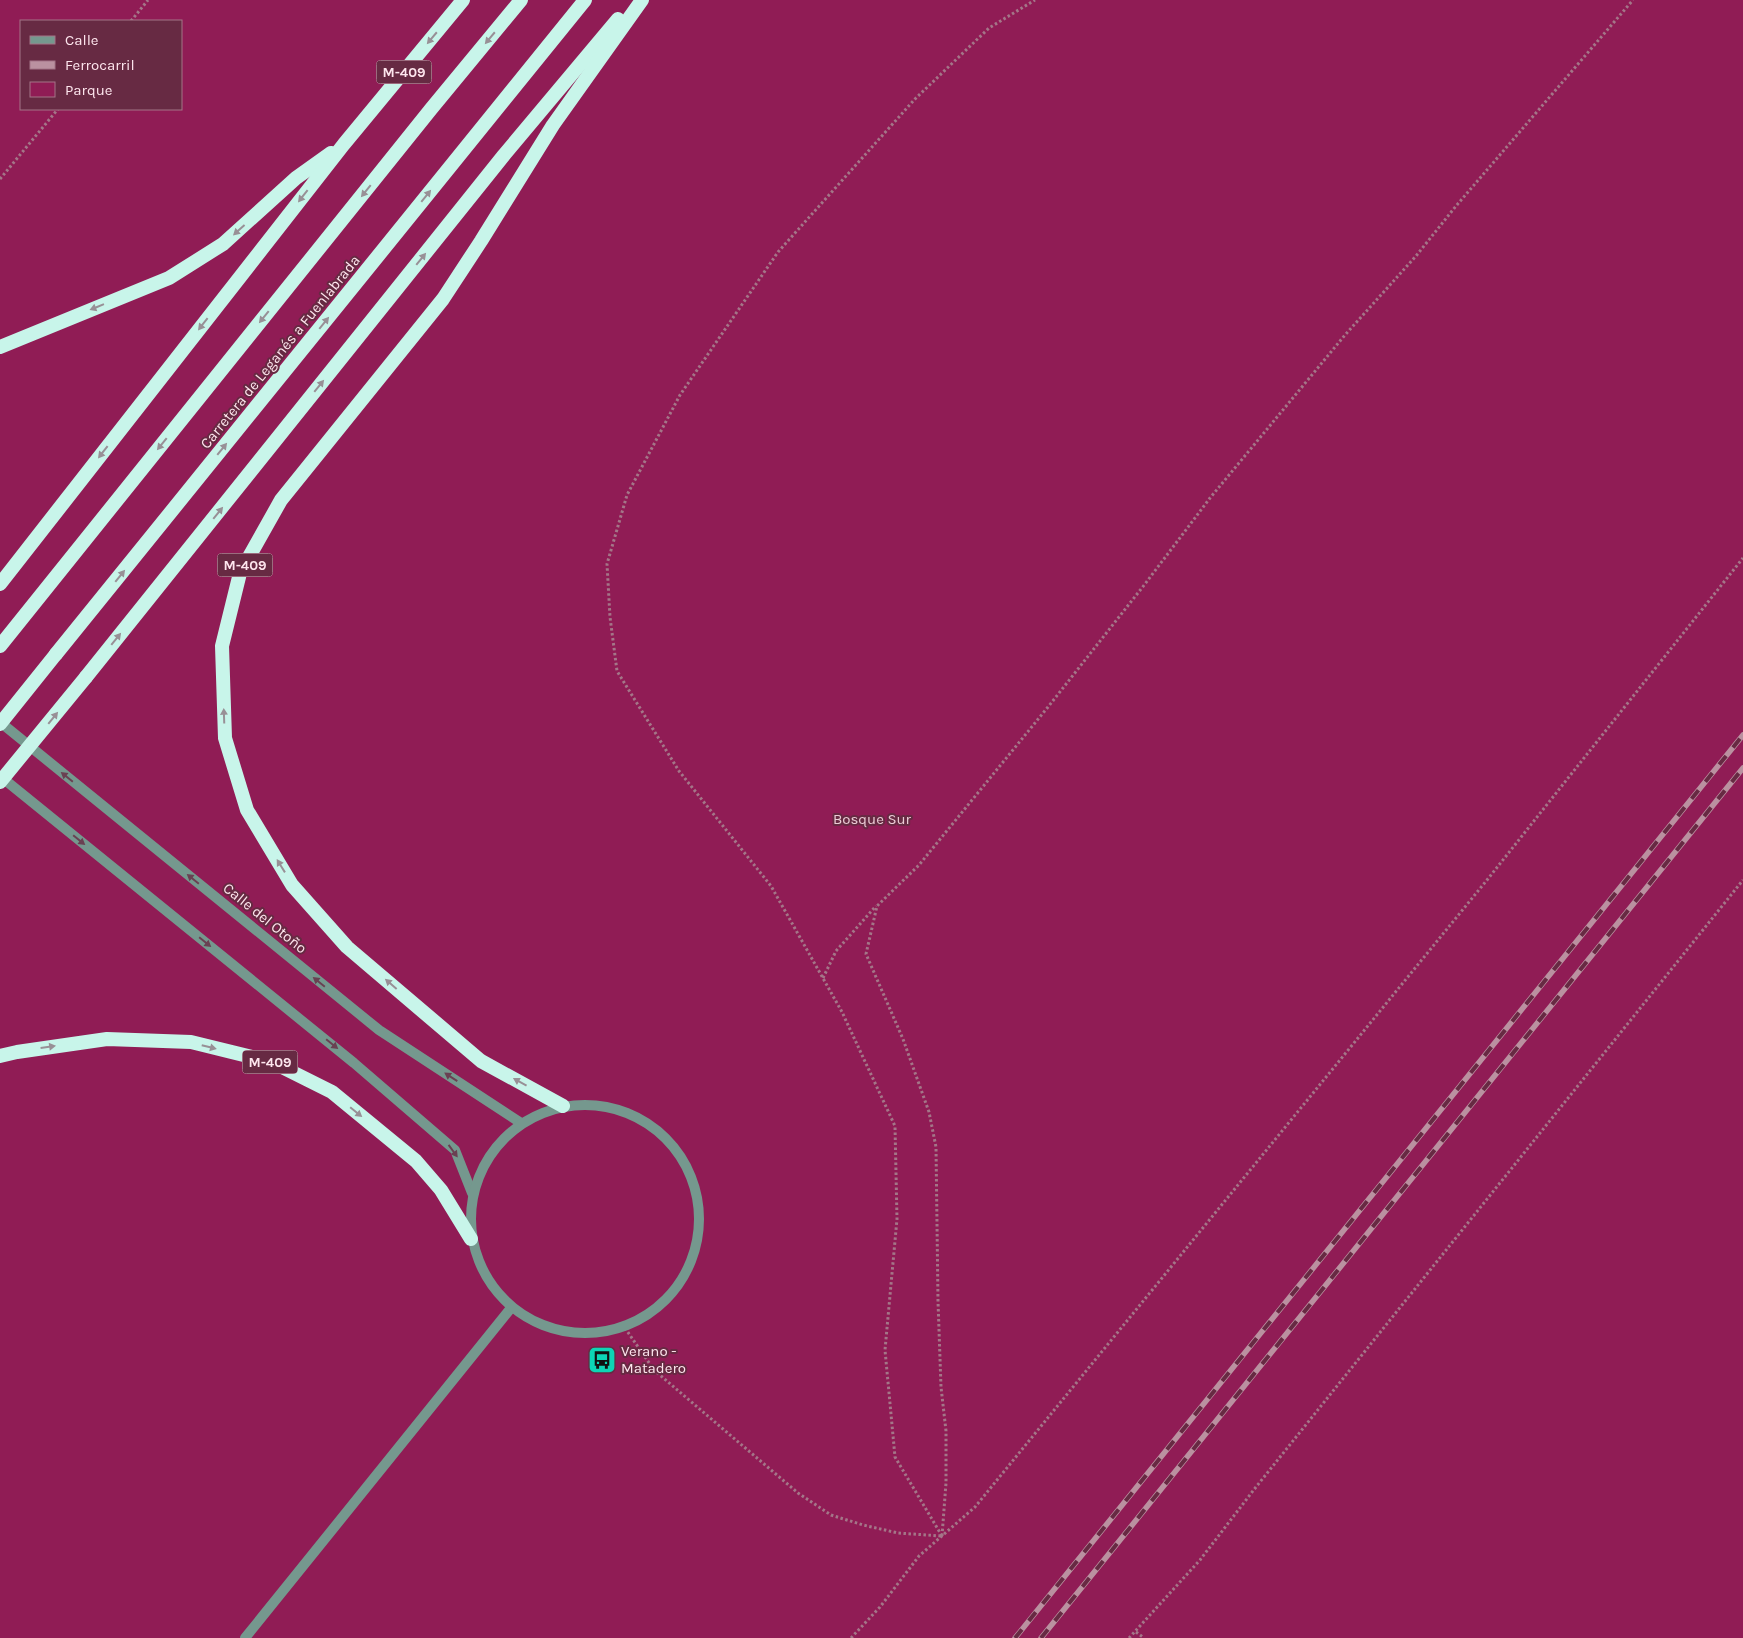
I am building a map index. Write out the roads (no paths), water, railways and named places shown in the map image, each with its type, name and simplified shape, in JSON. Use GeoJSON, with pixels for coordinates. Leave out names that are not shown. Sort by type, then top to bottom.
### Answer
{"type":"FeatureCollection","features":[{"type":"Feature","properties":{"kind":"highway","name":"M-409"},"geometry":{"type":"LineString","coordinates":[[0,584],[344,144],[463,0]]}},
{"type":"Feature","properties":{"kind":"highway","name":"M-409"},"geometry":{"type":"LineString","coordinates":[[0,646],[431,110],[522,0]]}},
{"type":"Feature","properties":{"kind":"highway","name":"Carretera de Leganés a Fuenlabrada"},"geometry":{"type":"LineString","coordinates":[[0,723],[585,0]]}},
{"type":"Feature","properties":{"kind":"highway"},"geometry":{"type":"LineString","coordinates":[[0,782],[86,678],[504,155],[634,0]]}},
{"type":"Feature","properties":{"kind":"highway","name":"M-409"},"geometry":{"type":"LineString","coordinates":[[563,1106],[482,1061],[348,947],[292,885],[246,810],[225,738],[222,646],[240,573],[281,500],[443,299],[482,241],[553,125],[642,0]]}},
{"type":"Feature","properties":{"kind":"highway","name":"M-409"},"geometry":{"type":"LineString","coordinates":[[0,347],[169,278],[223,244],[296,178],[344,144]]}},
{"type":"Feature","properties":{"kind":"highway","name":"M-409"},"geometry":{"type":"LineString","coordinates":[[0,1056],[107,1039],[191,1042],[272,1062],[332,1092],[416,1161],[441,1190],[471,1239]]}},
{"type":"Feature","properties":{"kind":"street","name":"Calle del Otoño"},"geometry":{"type":"LineString","coordinates":[[0,723],[379,1030],[521,1123]]}},
{"type":"Feature","properties":{"kind":"street"},"geometry":{"type":"LineString","coordinates":[[0,776],[354,1062],[455,1150],[472,1193],[471,1239],[482,1273],[511,1308],[571,1334],[625,1328],[672,1296],[696,1253],[700,1228],[695,1184],[669,1141],[627,1112],[563,1106],[521,1123],[491,1151],[472,1193]]}},
{"type":"Feature","properties":{"kind":"street"},"geometry":{"type":"LineString","coordinates":[[245,1638],[511,1308]]}},
{"type":"Feature","properties":{"kind":"railway"},"geometry":{"type":"LineString","coordinates":[[1015,1638],[1743,735]]}},
{"type":"Feature","properties":{"kind":"railway"},"geometry":{"type":"LineString","coordinates":[[1041,1638],[1743,768]]}},
{"type":"Feature","properties":{"kind":"place","name":"Verano - Matadero"},"geometry":{"type":"Point","coordinates":[602,1360]}},
{"type":"Feature","properties":{"kind":"park label","name":"Bosque Sur"},"geometry":{"type":"Point","coordinates":[872,819]}}]}
